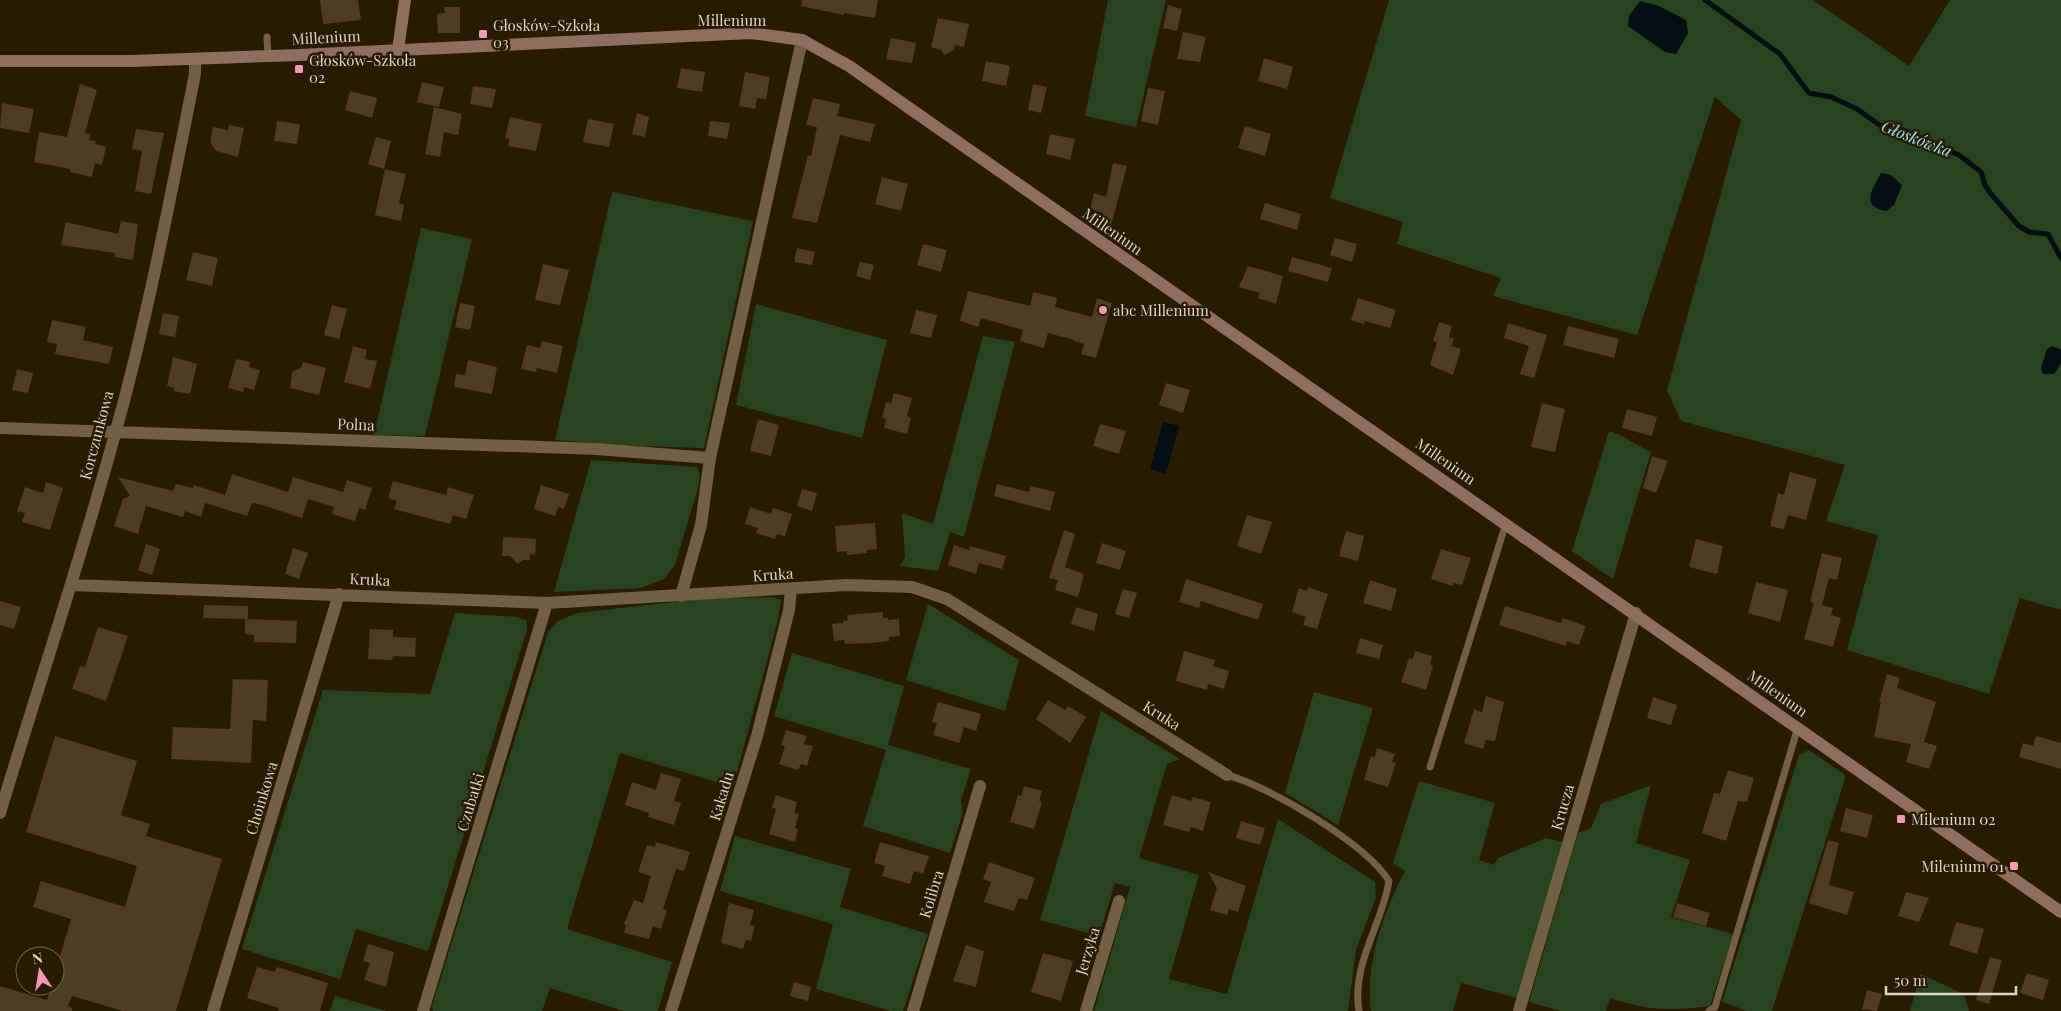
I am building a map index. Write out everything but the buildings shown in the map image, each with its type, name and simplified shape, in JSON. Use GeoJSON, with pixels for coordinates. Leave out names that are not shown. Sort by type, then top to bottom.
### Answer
{"type":"FeatureCollection","features":[{"type":"Feature","properties":{"kind":"street"},"geometry":{"type":"LineString","coordinates":[[398,50],[405,0]]}},
{"type":"Feature","properties":{"kind":"street","name":"Millenium"},"geometry":{"type":"LineString","coordinates":[[0,61],[268,56],[751,33],[802,40],[849,66],[1636,613],[2061,912]]}},
{"type":"Feature","properties":{"kind":"street"},"geometry":{"type":"LineString","coordinates":[[681,596],[701,525],[710,458],[802,40]]}},
{"type":"Feature","properties":{"kind":"street","name":"Korczunkowa"},"geometry":{"type":"LineString","coordinates":[[0,814],[71,585],[115,432],[161,245],[194,74],[195,58]]}},
{"type":"Feature","properties":{"kind":"street","name":"Polna"},"geometry":{"type":"LineString","coordinates":[[0,428],[598,449],[710,458]]}},
{"type":"Feature","properties":{"kind":"street","name":"Kruka"},"geometry":{"type":"LineString","coordinates":[[71,585],[548,603],[846,585],[912,587],[948,599],[1227,775]]}},
{"type":"Feature","properties":{"kind":"street","name":"Kakadu"},"geometry":{"type":"LineString","coordinates":[[671,1011],[757,736],[789,610],[791,589]]}},
{"type":"Feature","properties":{"kind":"street","name":"Choinkowa"},"geometry":{"type":"LineString","coordinates":[[213,1011],[339,594]]}},
{"type":"Feature","properties":{"kind":"street","name":"Czubatki"},"geometry":{"type":"LineString","coordinates":[[423,1011],[548,603]]}},
{"type":"Feature","properties":{"kind":"street","name":"Krucza"},"geometry":{"type":"LineString","coordinates":[[1519,1011],[1636,613]]}},
{"type":"Feature","properties":{"kind":"street","name":"Kolibra"},"geometry":{"type":"LineString","coordinates":[[913,1011],[980,786]]}},
{"type":"Feature","properties":{"kind":"street","name":"Jerzyka"},"geometry":{"type":"LineString","coordinates":[[1086,1011],[1119,901]]}},
{"type":"Feature","properties":{"kind":"lane"},"geometry":{"type":"LineString","coordinates":[[267,37],[268,56]]}},
{"type":"Feature","properties":{"kind":"lane"},"geometry":{"type":"LineString","coordinates":[[1430,767],[1506,523]]}},
{"type":"Feature","properties":{"kind":"lane"},"geometry":{"type":"LineString","coordinates":[[1709,1011],[1715,1007],[1798,727]]}},
{"type":"Feature","properties":{"kind":"lane","name":"Kruka"},"geometry":{"type":"LineString","coordinates":[[1227,775],[1274,794],[1352,844],[1380,868],[1389,882],[1387,896],[1362,960],[1358,1000],[1359,1011]]}},
{"type":"Feature","properties":{"kind":"green space"},"geometry":{"type":"Polygon","coordinates":[[[1108,0],[1166,0],[1136,127],[1085,116],[1108,0]]]}},
{"type":"Feature","properties":{"kind":"green space"},"geometry":{"type":"Polygon","coordinates":[[[1389,0],[1813,0],[1909,66],[1950,0],[2061,0],[2061,350],[2057,347],[2054,374],[2061,363],[2061,610],[2020,598],[1989,694],[1847,650],[1878,535],[1826,521],[1845,465],[1681,421],[1667,390],[1741,120],[1715,97],[1637,335],[1493,296],[1501,278],[1397,244],[1403,222],[1330,198],[1389,0]]]}},
{"type":"Feature","properties":{"kind":"green space"},"geometry":{"type":"Polygon","coordinates":[[[612,192],[753,221],[704,448],[555,440],[612,192]]]}},
{"type":"Feature","properties":{"kind":"green space"},"geometry":{"type":"Polygon","coordinates":[[[421,228],[472,239],[425,436],[374,435],[421,228]]]}},
{"type":"Feature","properties":{"kind":"green space"},"geometry":{"type":"Polygon","coordinates":[[[756,304],[887,340],[862,438],[736,405],[756,304]]]}},
{"type":"Feature","properties":{"kind":"green space"},"geometry":{"type":"Polygon","coordinates":[[[983,336],[1015,342],[964,537],[950,532],[938,571],[900,566],[905,557],[902,513],[933,524],[983,336]]]}},
{"type":"Feature","properties":{"kind":"green space"},"geometry":{"type":"Polygon","coordinates":[[[1609,431],[1651,452],[1613,579],[1572,551],[1609,431]]]}},
{"type":"Feature","properties":{"kind":"green space"},"geometry":{"type":"Polygon","coordinates":[[[591,460],[697,467],[700,475],[698,488],[675,565],[664,579],[641,588],[554,592],[591,460]]]}},
{"type":"Feature","properties":{"kind":"green space"},"geometry":{"type":"Polygon","coordinates":[[[772,597],[781,600],[778,620],[733,787],[620,753],[567,929],[672,962],[658,1011],[624,1011],[550,988],[542,1011],[433,1011],[432,1006],[548,632],[558,621],[577,613],[700,599],[772,597]]]}},
{"type":"Feature","properties":{"kind":"green space"},"geometry":{"type":"Polygon","coordinates":[[[928,604],[1019,660],[1005,711],[906,680],[928,604]]]}},
{"type":"Feature","properties":{"kind":"green space"},"geometry":{"type":"Polygon","coordinates":[[[455,613],[518,617],[527,621],[527,630],[428,951],[356,929],[340,979],[242,949],[323,690],[430,694],[455,613]]]}},
{"type":"Feature","properties":{"kind":"green space"},"geometry":{"type":"Polygon","coordinates":[[[792,653],[904,686],[888,745],[971,769],[961,800],[963,812],[950,853],[863,826],[886,750],[774,716],[792,653]]]}},
{"type":"Feature","properties":{"kind":"green space"},"geometry":{"type":"Polygon","coordinates":[[[1314,692],[1373,708],[1338,825],[1285,793],[1314,692]]]}},
{"type":"Feature","properties":{"kind":"green space"},"geometry":{"type":"Polygon","coordinates":[[[1101,711],[1180,759],[1167,764],[1139,858],[1199,875],[1169,979],[1227,994],[1278,819],[1375,882],[1376,897],[1356,950],[1348,1011],[1094,1011],[1130,887],[1115,883],[1099,936],[1040,920],[1101,711]]]}},
{"type":"Feature","properties":{"kind":"green space"},"geometry":{"type":"Polygon","coordinates":[[[1809,750],[1845,775],[1844,782],[1772,1011],[1748,1011],[1722,1002],[1799,755],[1809,750]]]}},
{"type":"Feature","properties":{"kind":"green space"},"geometry":{"type":"Polygon","coordinates":[[[1419,781],[1495,803],[1479,860],[1494,865],[1498,858],[1546,838],[1564,842],[1517,998],[1461,983],[1453,1011],[1371,1011],[1370,993],[1373,957],[1383,921],[1405,871],[1393,863],[1419,781]]]}},
{"type":"Feature","properties":{"kind":"green space"},"geometry":{"type":"Polygon","coordinates":[[[1651,785],[1636,843],[1690,860],[1671,917],[1733,934],[1710,1006],[1660,1009],[1648,1008],[1610,998],[1606,1011],[1561,1011],[1529,1002],[1578,833],[1591,828],[1601,804],[1651,785]]]}},
{"type":"Feature","properties":{"kind":"green space"},"geometry":{"type":"Polygon","coordinates":[[[735,836],[851,869],[840,907],[928,934],[903,1011],[891,1011],[816,989],[833,924],[720,891],[735,836]]]}},
{"type":"Feature","properties":{"kind":"green space"},"geometry":{"type":"Polygon","coordinates":[[[1920,974],[1964,994],[1969,1011],[1910,1011],[1920,974]]]}},
{"type":"Feature","properties":{"kind":"green space"},"geometry":{"type":"Polygon","coordinates":[[[335,996],[386,1011],[330,1011],[335,996]]]}},
{"type":"Feature","properties":{"kind":"shaded area"},"geometry":{"type":"Polygon","coordinates":[[[1640,1],[1659,6],[1686,20],[1688,33],[1676,54],[1665,52],[1628,26],[1629,16],[1640,1]]]}},
{"type":"Feature","properties":{"kind":"shaded area"},"geometry":{"type":"Polygon","coordinates":[[[1881,173],[1891,175],[1902,185],[1894,205],[1886,211],[1878,209],[1870,201],[1870,196],[1881,173]]]}},
{"type":"Feature","properties":{"kind":"shaded area"},"geometry":{"type":"Polygon","coordinates":[[[2052,346],[2061,350],[2061,363],[2054,374],[2043,374],[2041,368],[2047,349],[2052,346]]]}},
{"type":"Feature","properties":{"kind":"shaded area"},"geometry":{"type":"Polygon","coordinates":[[[1163,422],[1179,426],[1166,474],[1150,469],[1163,422]]]}},
{"type":"Feature","properties":{"kind":"waterway","name":"Głoskówka"},"geometry":{"type":"LineString","coordinates":[[1705,0],[1780,54],[1809,93],[1831,97],[1857,109],[1881,126],[1903,130],[1959,155],[1981,172],[1985,185],[1991,194],[2019,226],[2029,232],[2048,234],[2061,258]]}},
{"type":"Feature","properties":{"kind":"place","name":"Głosków-Szkoła 03"},"geometry":{"type":"Point","coordinates":[483,34]}},
{"type":"Feature","properties":{"kind":"place","name":"Głosków-Szkoła 02"},"geometry":{"type":"Point","coordinates":[299,69]}},
{"type":"Feature","properties":{"kind":"place","name":"abc Millenium"},"geometry":{"type":"Point","coordinates":[1103,310]}},
{"type":"Feature","properties":{"kind":"place","name":"Milenium 02"},"geometry":{"type":"Point","coordinates":[1901,819]}},
{"type":"Feature","properties":{"kind":"place","name":"Milenium 01"},"geometry":{"type":"Point","coordinates":[2014,866]}}]}
